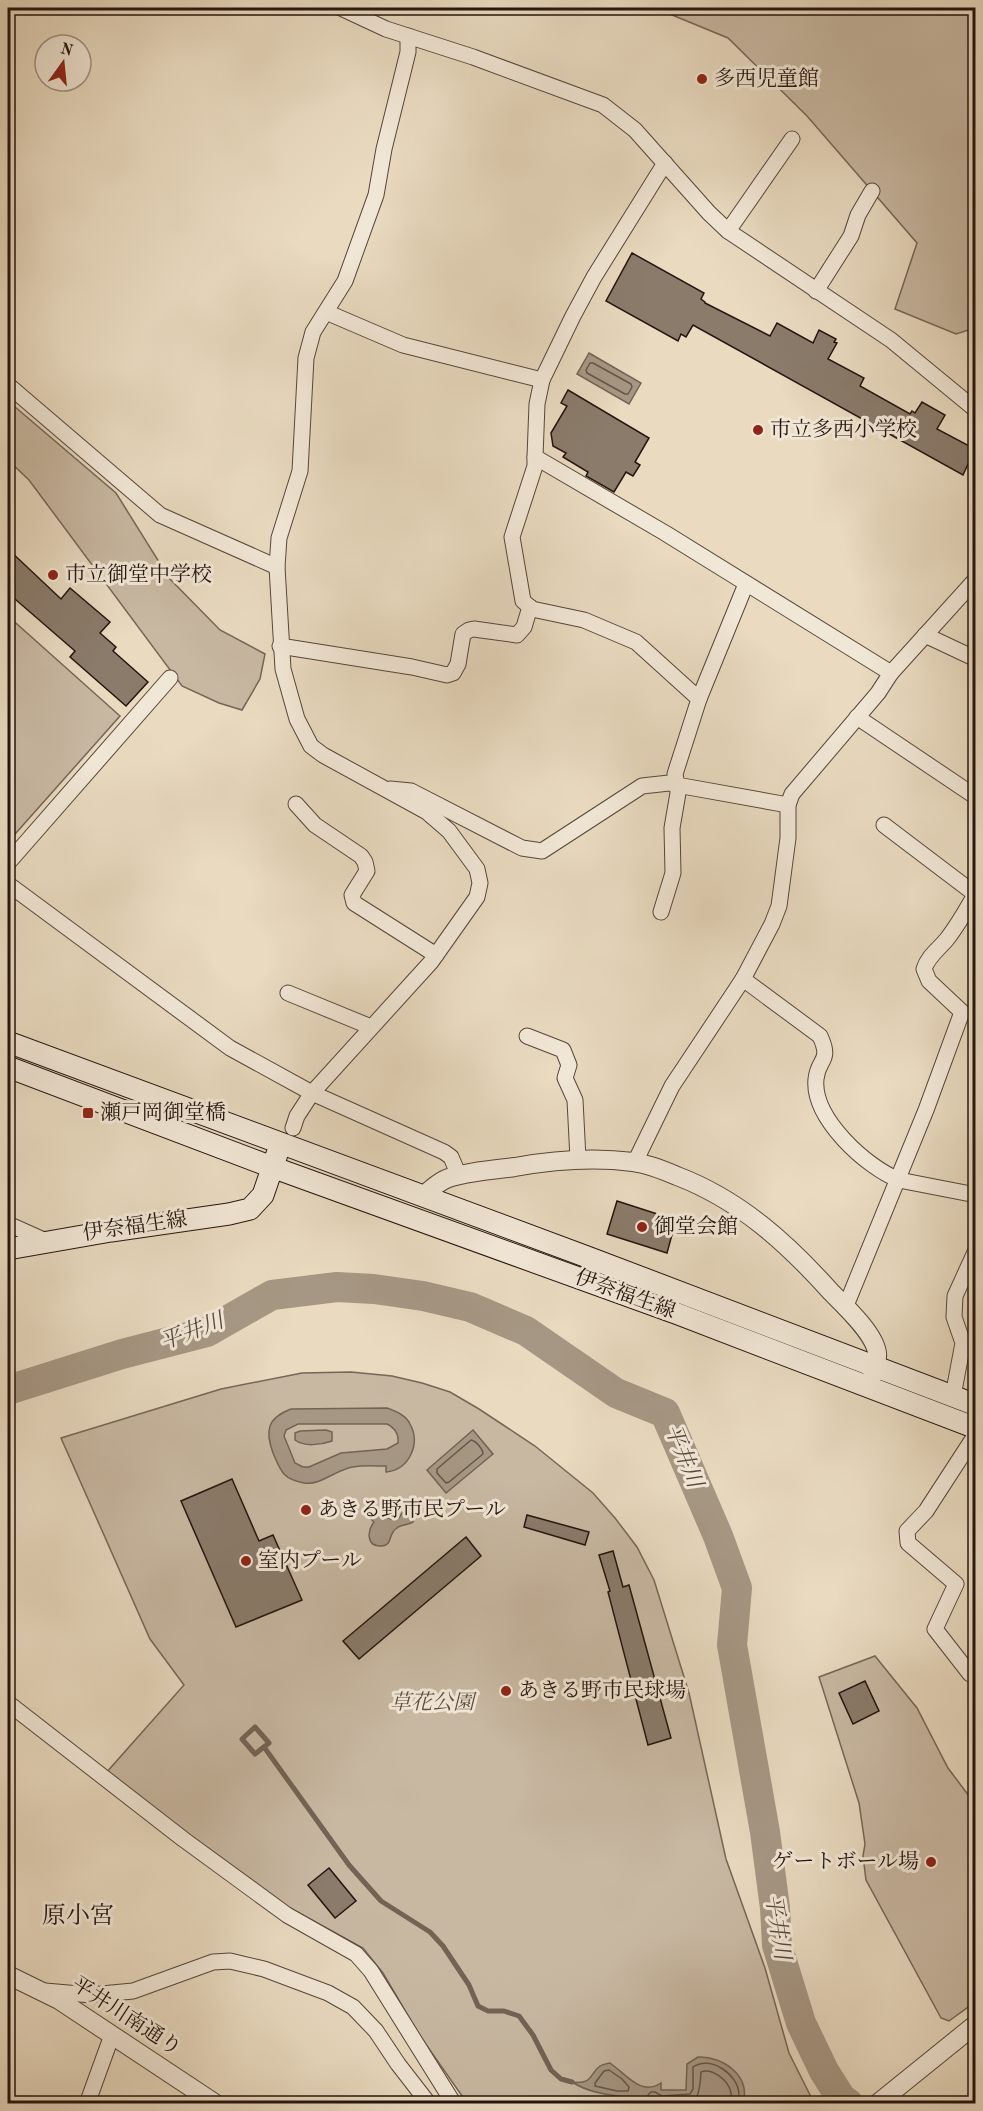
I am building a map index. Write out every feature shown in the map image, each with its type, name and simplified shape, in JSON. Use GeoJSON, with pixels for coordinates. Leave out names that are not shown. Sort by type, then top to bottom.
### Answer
{"type":"FeatureCollection","features":[{"type":"Feature","properties":{"kind":"main road","name":"伊奈福生線"},"geometry":{"type":"LineString","coordinates":[[8,1042],[287,1135],[423,1197],[975,1405]]}},
{"type":"Feature","properties":{"kind":"main road","name":"伊奈福生線"},"geometry":{"type":"LineString","coordinates":[[8,1067],[272,1167],[678,1314],[975,1428]]}},
{"type":"Feature","properties":{"kind":"main road","name":"伊奈福生線"},"geometry":{"type":"LineString","coordinates":[[8,1249],[250,1209],[263,1195],[272,1167],[287,1135]]}},
{"type":"Feature","properties":{"kind":"street"},"geometry":{"type":"LineString","coordinates":[[341,8],[386,29],[473,57],[603,105],[635,130],[728,231],[891,340],[975,410]]}},
{"type":"Feature","properties":{"kind":"street"},"geometry":{"type":"LineString","coordinates":[[287,1135],[312,1093],[436,955],[477,897],[480,883],[477,869],[448,831],[427,812],[311,746],[297,719],[283,669],[280,646],[277,567],[279,538],[300,471],[306,358],[313,333],[345,281],[376,195],[384,148],[408,52],[408,36]]}},
{"type":"Feature","properties":{"kind":"street"},"geometry":{"type":"LineString","coordinates":[[728,231],[792,139]]}},
{"type":"Feature","properties":{"kind":"street"},"geometry":{"type":"LineString","coordinates":[[665,164],[594,276],[542,380],[537,404],[535,466],[512,537],[523,601],[530,607],[584,620],[636,642],[699,699]]}},
{"type":"Feature","properties":{"kind":"street"},"geometry":{"type":"LineString","coordinates":[[816,291],[851,236],[858,215],[872,191]]}},
{"type":"Feature","properties":{"kind":"street"},"geometry":{"type":"LineString","coordinates":[[326,312],[403,345],[542,380]]}},
{"type":"Feature","properties":{"kind":"street"},"geometry":{"type":"LineString","coordinates":[[8,386],[160,515],[277,567]]}},
{"type":"Feature","properties":{"kind":"street"},"geometry":{"type":"LineString","coordinates":[[535,457],[665,533],[891,673]]}},
{"type":"Feature","properties":{"kind":"street"},"geometry":{"type":"LineString","coordinates":[[635,1162],[672,1086],[743,979],[772,924],[779,906],[788,838],[788,805],[792,794],[878,693],[891,673],[975,579]]}},
{"type":"Feature","properties":{"kind":"street"},"geometry":{"type":"LineString","coordinates":[[661,912],[673,873],[672,828],[678,793],[675,774],[699,699],[746,584]]}},
{"type":"Feature","properties":{"kind":"street"},"geometry":{"type":"LineString","coordinates":[[280,646],[386,662],[447,675],[453,673],[458,664],[464,634],[474,629],[517,635],[524,627],[530,607]]}},
{"type":"Feature","properties":{"kind":"street"},"geometry":{"type":"LineString","coordinates":[[925,635],[975,659]]}},
{"type":"Feature","properties":{"kind":"street"},"geometry":{"type":"LineString","coordinates":[[8,863],[171,678]]}},
{"type":"Feature","properties":{"kind":"street"},"geometry":{"type":"LineString","coordinates":[[857,717],[975,797]]}},
{"type":"Feature","properties":{"kind":"street"},"geometry":{"type":"LineString","coordinates":[[384,788],[411,791],[522,848],[542,851],[642,786],[677,784],[788,805]]}},
{"type":"Feature","properties":{"kind":"street"},"geometry":{"type":"LineString","coordinates":[[296,804],[315,825],[361,856],[365,862],[367,871],[352,895],[354,903],[436,955]]}},
{"type":"Feature","properties":{"kind":"street"},"geometry":{"type":"LineString","coordinates":[[845,1308],[899,1180],[962,1012],[929,981],[924,969],[927,961],[947,940],[975,894],[884,825]]}},
{"type":"Feature","properties":{"kind":"street"},"geometry":{"type":"LineString","coordinates":[[8,884],[230,1048],[312,1093],[444,1152],[451,1157],[459,1176]]}},
{"type":"Feature","properties":{"kind":"street"},"geometry":{"type":"LineString","coordinates":[[743,979],[820,1036],[826,1055],[818,1071],[817,1092],[835,1130],[864,1158],[899,1180],[975,1195]]}},
{"type":"Feature","properties":{"kind":"street"},"geometry":{"type":"LineString","coordinates":[[288,993],[371,1027]]}},
{"type":"Feature","properties":{"kind":"street"},"geometry":{"type":"LineString","coordinates":[[527,1036],[563,1050],[569,1065],[565,1078],[575,1100],[578,1159]]}},
{"type":"Feature","properties":{"kind":"street"},"geometry":{"type":"LineString","coordinates":[[423,1197],[441,1181],[459,1176],[578,1159],[635,1162],[699,1184],[728,1200],[775,1235],[803,1261],[874,1340],[877,1353],[876,1366],[868,1386]]}},
{"type":"Feature","properties":{"kind":"street"},"geometry":{"type":"LineString","coordinates":[[8,1224],[46,1241]]}},
{"type":"Feature","properties":{"kind":"street"},"geometry":{"type":"LineString","coordinates":[[953,1396],[963,1343],[954,1317],[955,1296],[975,1250]]}},
{"type":"Feature","properties":{"kind":"street"},"geometry":{"type":"LineString","coordinates":[[970,1674],[935,1629],[956,1584],[908,1543],[907,1531],[926,1511],[975,1434]]}},
{"type":"Feature","properties":{"kind":"street"},"geometry":{"type":"LineString","coordinates":[[8,1703],[183,1839],[287,1915],[356,1954],[371,1971],[454,2103]]}},
{"type":"Feature","properties":{"kind":"street"},"geometry":{"type":"LineString","coordinates":[[42,1990],[91,1995],[133,1991],[213,1962],[230,1961],[264,1970],[328,1993],[353,2007],[376,2031],[398,2064],[429,2103]]}},
{"type":"Feature","properties":{"kind":"street","name":"平井川南通り"},"geometry":{"type":"LineString","coordinates":[[8,1975],[42,1990],[216,2103]]}},
{"type":"Feature","properties":{"kind":"street"},"geometry":{"type":"LineString","coordinates":[[878,2103],[975,2024]]}},
{"type":"Feature","properties":{"kind":"street"},"geometry":{"type":"LineString","coordinates":[[87,2103],[112,2034]]}},
{"type":"Feature","properties":{"kind":"street"},"geometry":{"type":"LineString","coordinates":[[8,2101],[14,2103]]}},
{"type":"Feature","properties":{"kind":"green space"},"geometry":{"type":"Polygon","coordinates":[[[655,8],[975,8],[975,328],[956,334],[895,309],[917,243],[807,116],[728,38],[655,8]]]}},
{"type":"Feature","properties":{"kind":"green space"},"geometry":{"type":"Polygon","coordinates":[[[8,401],[116,493],[169,578],[220,630],[265,654],[260,679],[242,710],[219,703],[182,686],[29,480],[8,460],[8,401]]]}},
{"type":"Feature","properties":{"kind":"green space"},"geometry":{"type":"Polygon","coordinates":[[[8,616],[120,716],[8,842],[8,616]]]}},
{"type":"Feature","properties":{"kind":"green space","name":"草花公園"},"geometry":{"type":"Polygon","coordinates":[[[351,1372],[392,1376],[422,1383],[450,1392],[479,1409],[535,1446],[593,1493],[637,1547],[654,1580],[689,1693],[726,1859],[765,1968],[789,2053],[814,2103],[467,2103],[420,2036],[383,1973],[363,1948],[279,1902],[106,1773],[184,1685],[150,1639],[61,1438],[221,1389],[302,1373],[351,1372]]]}},
{"type":"Feature","properties":{"kind":"green space"},"geometry":{"type":"Polygon","coordinates":[[[875,1656],[917,1708],[948,1768],[975,1804],[975,2002],[949,2021],[941,2018],[866,1880],[863,1856],[865,1844],[859,1803],[819,1677],[875,1656]]]}},
{"type":"Feature","properties":{"kind":"water"},"geometry":{"type":"Polygon","coordinates":[[[589,353],[641,383],[629,404],[577,374],[589,353]]]}},
{"type":"Feature","properties":{"kind":"water"},"geometry":{"type":"Polygon","coordinates":[[[387,1408],[408,1421],[414,1440],[411,1455],[401,1466],[386,1472],[386,1466],[357,1466],[316,1482],[304,1483],[291,1479],[281,1470],[273,1453],[269,1432],[273,1421],[291,1409],[387,1408]],[[298,1424],[286,1430],[284,1436],[295,1463],[309,1467],[341,1453],[387,1449],[398,1443],[396,1432],[387,1424],[298,1424]]]}},
{"type":"Feature","properties":{"kind":"water"},"geometry":{"type":"Polygon","coordinates":[[[326,1430],[332,1432],[332,1441],[313,1445],[295,1440],[295,1433],[300,1431],[326,1430]]]}},
{"type":"Feature","properties":{"kind":"water"},"geometry":{"type":"Polygon","coordinates":[[[473,1430],[493,1454],[446,1493],[427,1470],[473,1430]]]}},
{"type":"Feature","properties":{"kind":"water"},"geometry":{"type":"Polygon","coordinates":[[[407,1510],[413,1515],[413,1522],[395,1529],[387,1544],[377,1546],[373,1544],[369,1534],[374,1522],[370,1518],[381,1515],[393,1520],[399,1518],[407,1510]]]}},
{"type":"Feature","properties":{"kind":"water"},"geometry":{"type":"Polygon","coordinates":[[[698,2057],[717,2060],[739,2076],[743,2084],[743,2103],[652,2103],[591,2091],[572,2082],[584,2082],[600,2066],[610,2063],[640,2085],[654,2087],[661,2083],[661,2090],[686,2090],[687,2064],[698,2057]]]}},
{"type":"Feature","properties":{"kind":"building"},"geometry":{"type":"Polygon","coordinates":[[[632,253],[704,293],[701,299],[705,303],[770,336],[777,323],[813,343],[819,330],[836,339],[834,342],[837,343],[828,359],[864,378],[860,386],[910,414],[912,411],[915,413],[922,402],[945,415],[937,429],[975,449],[963,475],[693,325],[686,337],[681,334],[678,341],[606,301],[632,253]]]}},
{"type":"Feature","properties":{"kind":"building"},"geometry":{"type":"Polygon","coordinates":[[[568,390],[649,438],[635,462],[640,465],[633,476],[626,472],[614,492],[586,476],[588,472],[563,457],[566,453],[553,446],[551,433],[567,406],[561,403],[568,390]]]}},
{"type":"Feature","properties":{"kind":"building"},"geometry":{"type":"Polygon","coordinates":[[[8,549],[61,599],[70,588],[110,622],[100,633],[116,647],[113,651],[148,682],[126,706],[70,657],[75,651],[8,593],[8,549]]]}},
{"type":"Feature","properties":{"kind":"building","name":"御堂会館"},"geometry":{"type":"Polygon","coordinates":[[[617,1201],[676,1220],[667,1253],[607,1234],[617,1201]]]}},
{"type":"Feature","properties":{"kind":"building","name":"室内プール"},"geometry":{"type":"Polygon","coordinates":[[[232,1479],[259,1541],[273,1535],[302,1600],[236,1627],[181,1501],[232,1479]]]}},
{"type":"Feature","properties":{"kind":"building"},"geometry":{"type":"Polygon","coordinates":[[[527,1515],[589,1532],[585,1545],[524,1527],[527,1515]]]}},
{"type":"Feature","properties":{"kind":"building"},"geometry":{"type":"Polygon","coordinates":[[[466,1537],[481,1556],[359,1659],[343,1641],[466,1537]]]}},
{"type":"Feature","properties":{"kind":"building"},"geometry":{"type":"Polygon","coordinates":[[[613,1551],[623,1587],[629,1585],[671,1738],[648,1745],[599,1555],[613,1551]]]}},
{"type":"Feature","properties":{"kind":"building"},"geometry":{"type":"Polygon","coordinates":[[[865,1681],[879,1711],[853,1724],[839,1693],[865,1681]]]}},
{"type":"Feature","properties":{"kind":"building"},"geometry":{"type":"Polygon","coordinates":[[[329,1868],[356,1901],[335,1918],[308,1885],[329,1868]]]}},
{"type":"Feature","properties":{"kind":"waterway","name":"平井川"},"geometry":{"type":"LineString","coordinates":[[8,1390],[122,1354],[207,1332],[272,1295],[337,1287],[374,1289],[423,1296],[470,1307],[526,1331],[616,1393],[665,1413],[718,1536],[737,1588],[732,1645],[765,1832],[775,1908],[777,1945],[801,2023],[824,2071],[841,2098],[849,2104]]}},
{"type":"Feature","properties":{"kind":"waterway"},"geometry":{"type":"LineString","coordinates":[[255,1727],[269,1743],[255,1754],[242,1739],[255,1727]]}},
{"type":"Feature","properties":{"kind":"waterway"},"geometry":{"type":"LineString","coordinates":[[264,1747],[349,1865],[381,1901],[430,1932],[443,1946],[469,1985],[478,2006],[488,2011],[504,2011],[519,2016],[533,2035],[551,2070],[561,2079],[572,2082]]}},
{"type":"Feature","properties":{"kind":"place","name":"多西児童館"},"geometry":{"type":"Point","coordinates":[702,79]}},
{"type":"Feature","properties":{"kind":"place","name":"市立多西小学校"},"geometry":{"type":"Point","coordinates":[758,430]}},
{"type":"Feature","properties":{"kind":"place","name":"市立御堂中学校"},"geometry":{"type":"Point","coordinates":[53,575]}},
{"type":"Feature","properties":{"kind":"place","name":"瀬戸岡御堂橋"},"geometry":{"type":"Point","coordinates":[88,1113]}},
{"type":"Feature","properties":{"kind":"place","name":"御堂会館"},"geometry":{"type":"Point","coordinates":[642,1227]}},
{"type":"Feature","properties":{"kind":"place","name":"あきる野市民プール"},"geometry":{"type":"Point","coordinates":[306,1510]}},
{"type":"Feature","properties":{"kind":"place","name":"室内プール"},"geometry":{"type":"Point","coordinates":[246,1561]}},
{"type":"Feature","properties":{"kind":"place","name":"あきる野市民球場"},"geometry":{"type":"Point","coordinates":[506,1691]}},
{"type":"Feature","properties":{"kind":"place","name":"ゲートボール場"},"geometry":{"type":"Point","coordinates":[931,1862]}},
{"type":"Feature","properties":{"kind":"district","name":"原小宮"},"geometry":{"type":"Point","coordinates":[78,1917]}}]}
